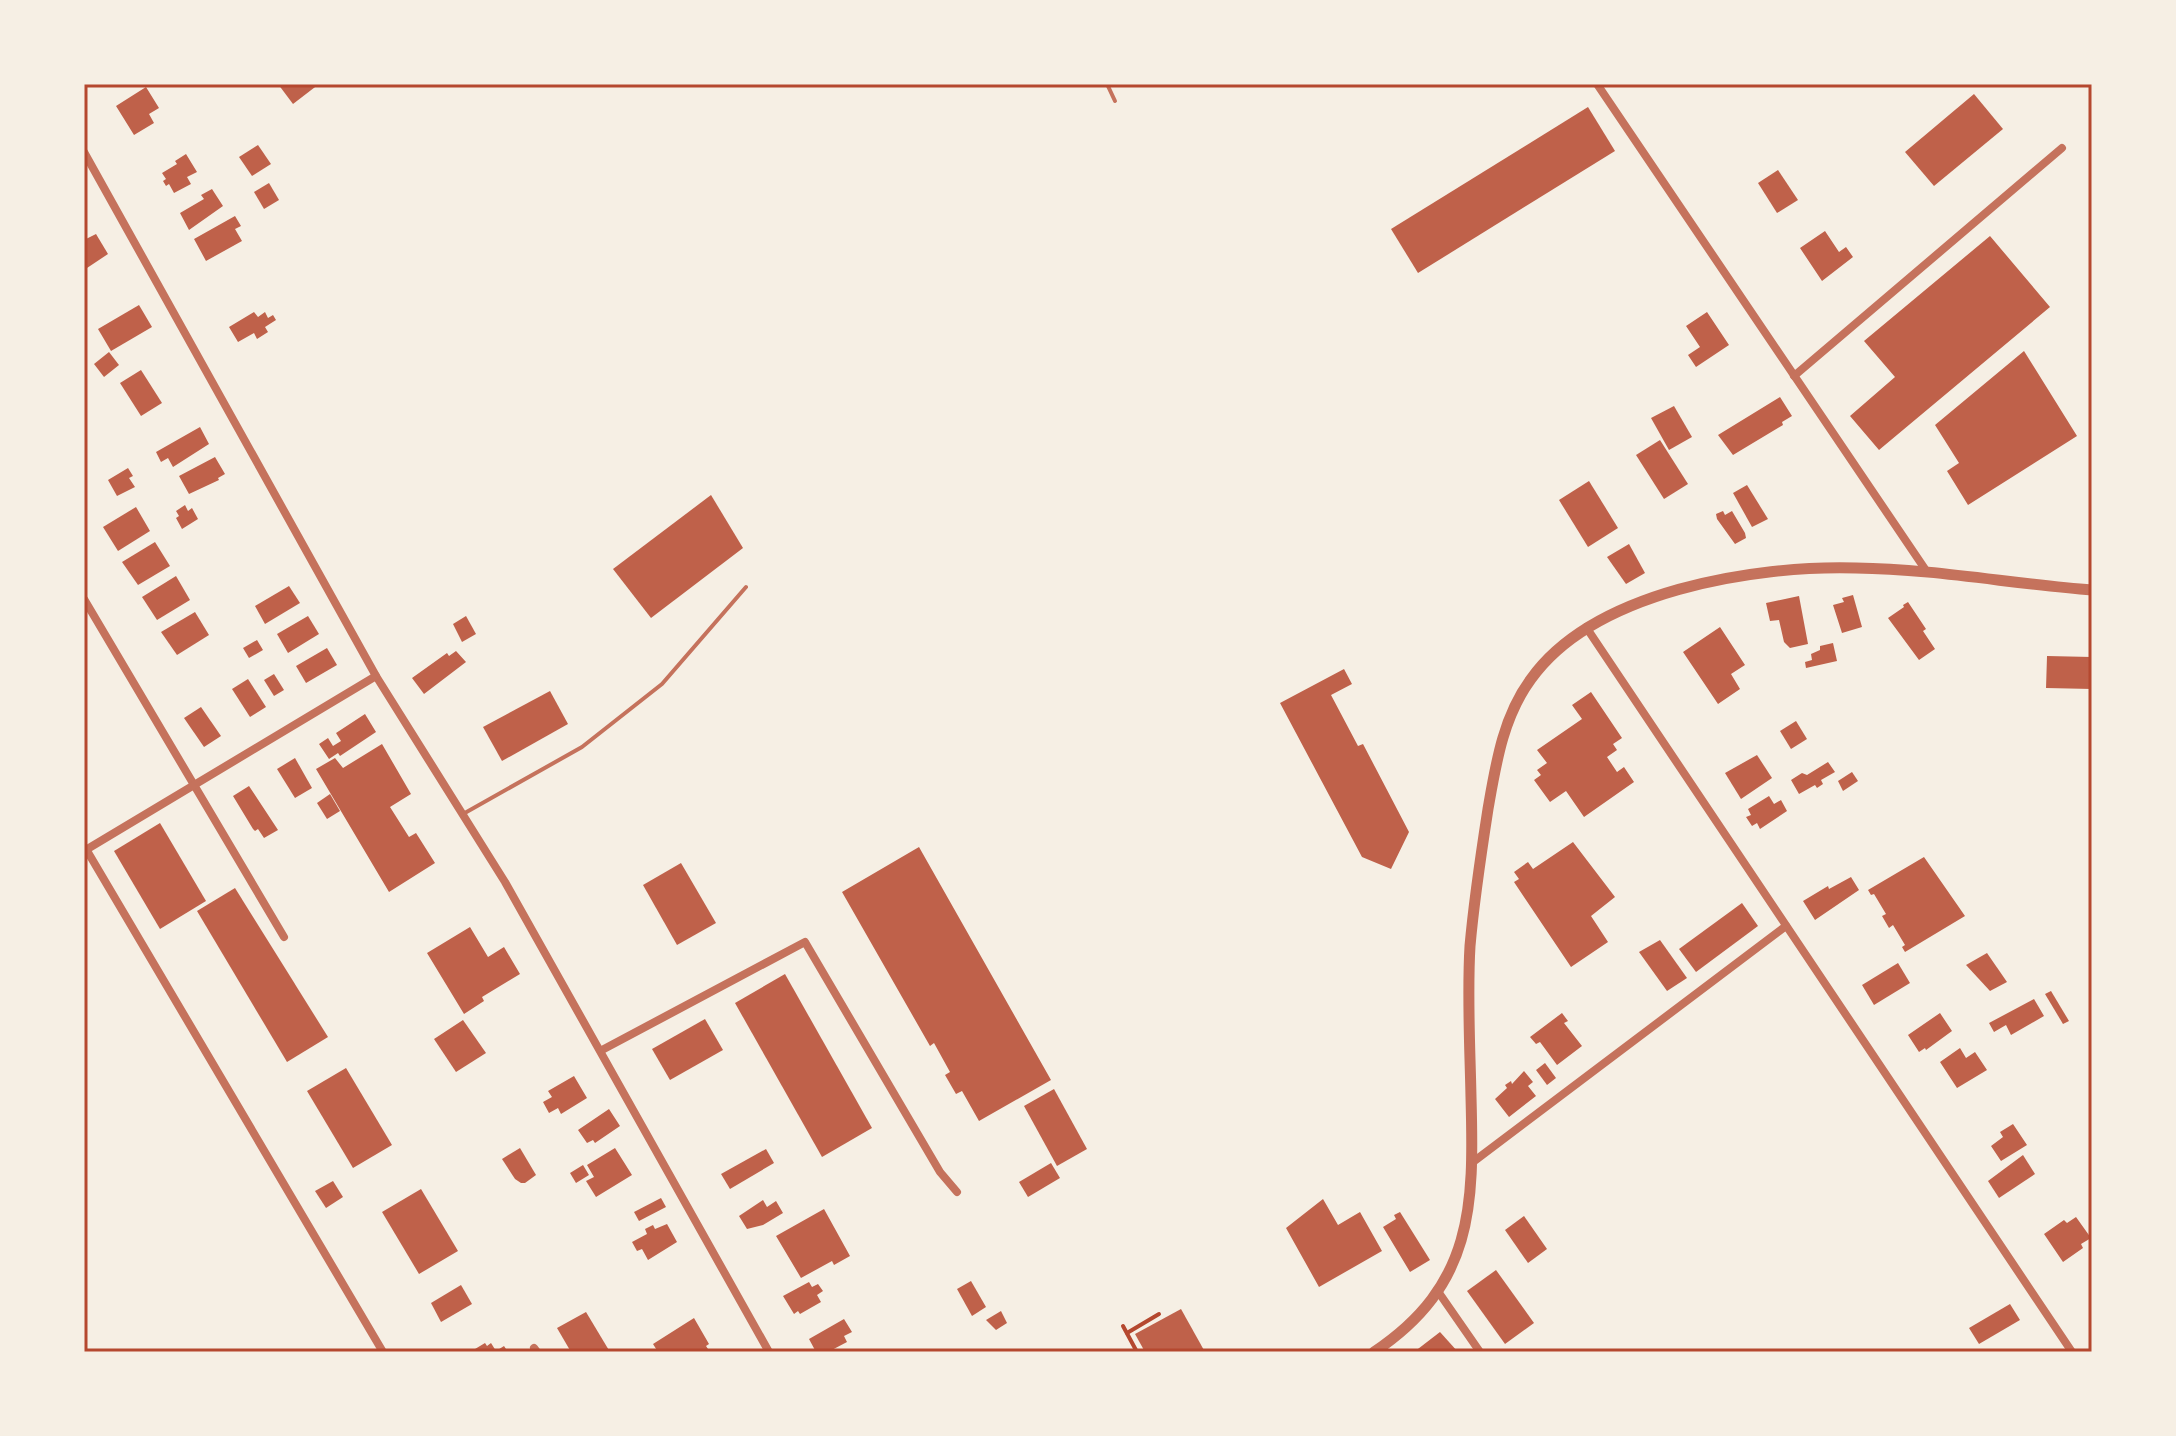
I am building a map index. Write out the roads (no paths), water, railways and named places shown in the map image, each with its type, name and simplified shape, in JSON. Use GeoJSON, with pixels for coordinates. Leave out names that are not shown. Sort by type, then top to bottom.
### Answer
{"type":"FeatureCollection","features":[{"type":"Feature","properties":{"kind":"street"},"geometry":{"type":"LineString","coordinates":[[1597,84],[1927,572]]}},
{"type":"Feature","properties":{"kind":"street"},"geometry":{"type":"LineString","coordinates":[[1794,376],[2062,148]]}},
{"type":"Feature","properties":{"kind":"street"},"geometry":{"type":"LineString","coordinates":[[84,152],[376,676],[505,882],[769,1352]]}},
{"type":"Feature","properties":{"kind":"street"},"geometry":{"type":"LineString","coordinates":[[1374,1352],[1397,1336],[1437,1290],[1454,1263],[1466,1230],[1473,1162],[1470,948],[1479,867],[1497,762],[1514,706],[1531,678],[1550,656],[1586,627],[1661,595],[1689,586],[1801,570],[1855,567],[2092,590]]}},
{"type":"Feature","properties":{"kind":"street"},"geometry":{"type":"LineString","coordinates":[[84,599],[284,937]]}},
{"type":"Feature","properties":{"kind":"street"},"geometry":{"type":"LineString","coordinates":[[1586,627],[2072,1352]]}},
{"type":"Feature","properties":{"kind":"street"},"geometry":{"type":"LineString","coordinates":[[376,676],[85,850],[383,1352]]}},
{"type":"Feature","properties":{"kind":"street"},"geometry":{"type":"LineString","coordinates":[[1473,1162],[1786,926]]}},
{"type":"Feature","properties":{"kind":"street"},"geometry":{"type":"LineString","coordinates":[[602,1050],[805,942],[940,1172],[957,1192]]}},
{"type":"Feature","properties":{"kind":"street"},"geometry":{"type":"LineString","coordinates":[[1437,1290],[1480,1352]]}},
{"type":"Feature","properties":{"kind":"lane"},"geometry":{"type":"LineString","coordinates":[[1107,84],[1115,101]]}},
{"type":"Feature","properties":{"kind":"lane"},"geometry":{"type":"LineString","coordinates":[[463,814],[582,747],[662,684],[746,587]]}}]}
